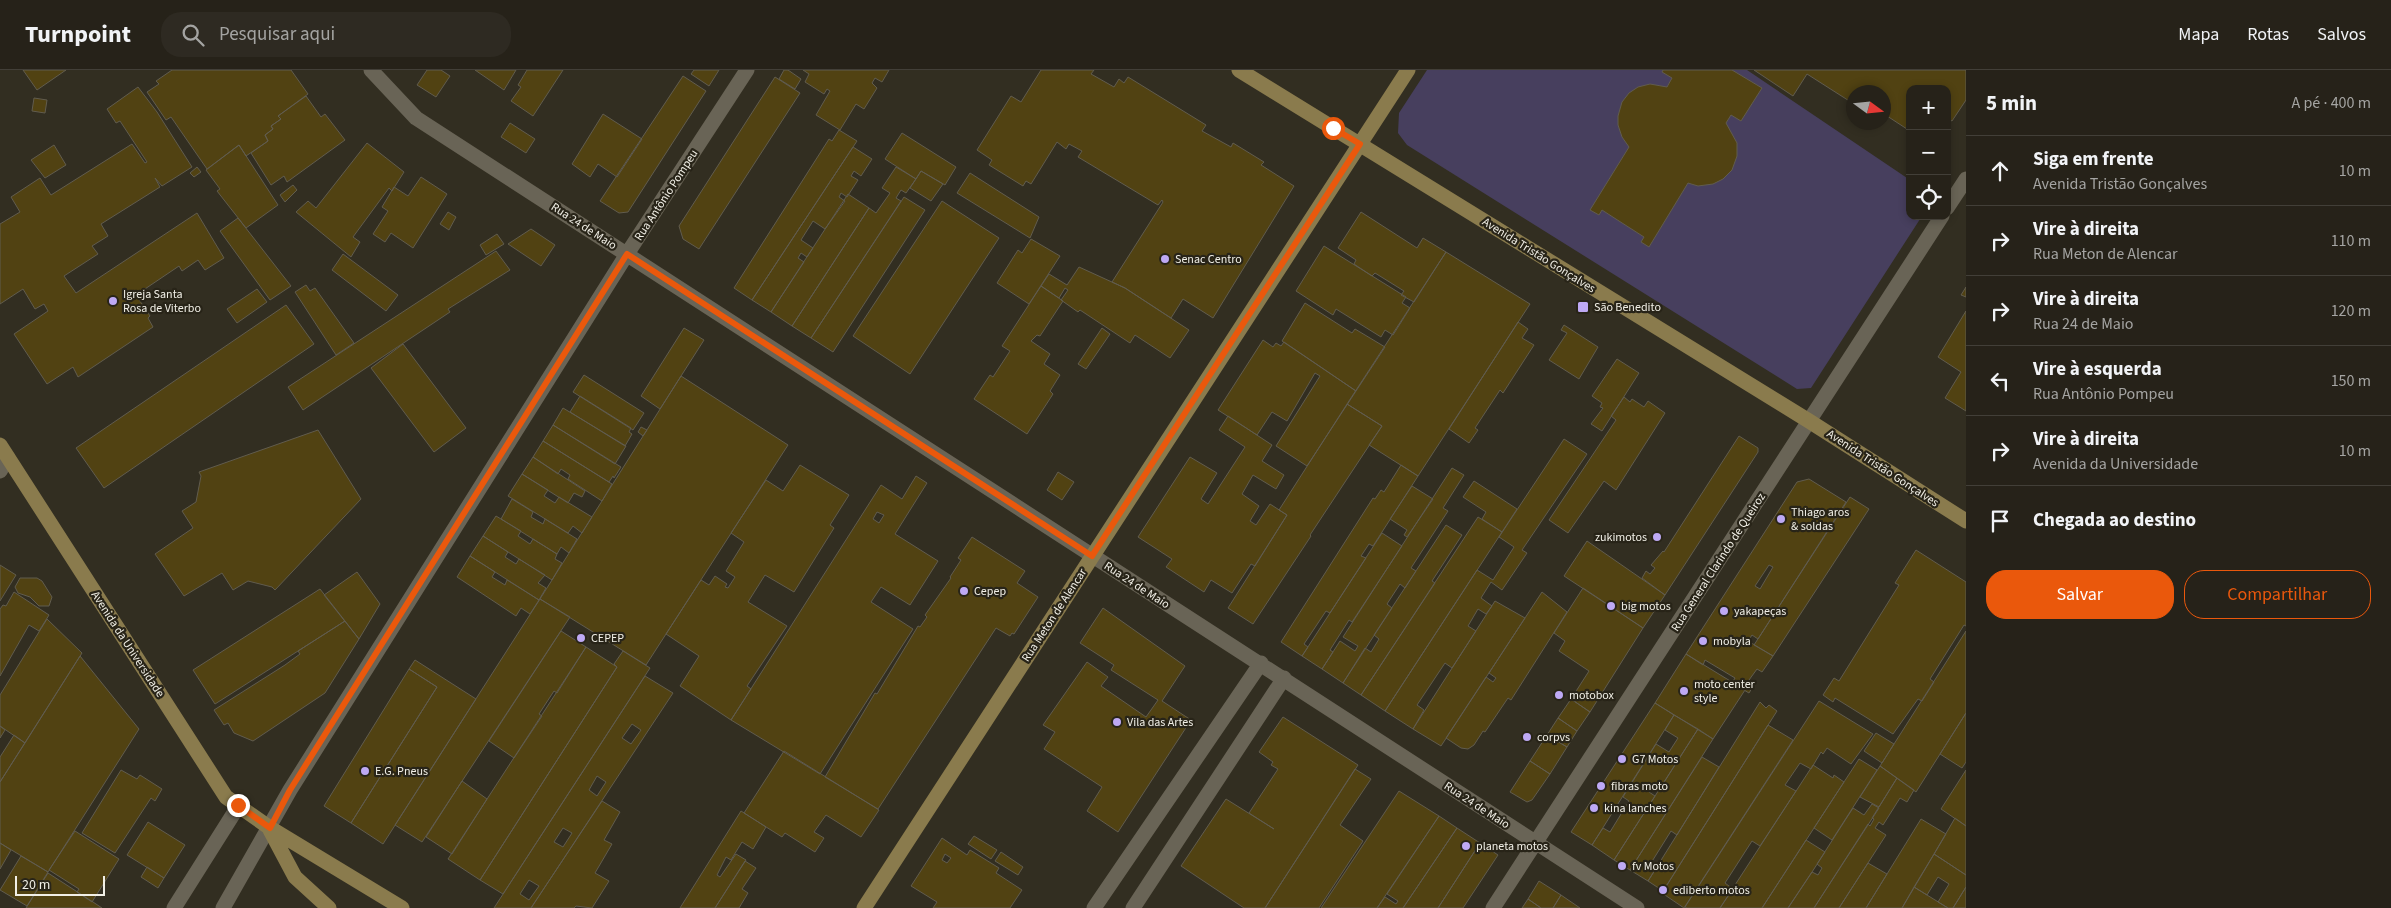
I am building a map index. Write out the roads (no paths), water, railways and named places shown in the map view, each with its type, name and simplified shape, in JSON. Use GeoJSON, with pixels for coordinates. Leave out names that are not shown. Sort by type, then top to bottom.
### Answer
{"type":"FeatureCollection","features":[{"type":"Feature","properties":{"kind":"street","name":"Rua 24 de Maio"},"geometry":{"type":"LineString","coordinates":[[371,70],[416,118],[1637,908]]}},
{"type":"Feature","properties":{"kind":"street","name":"Rua Antônio Pompeu"},"geometry":{"type":"LineString","coordinates":[[224,908],[290,790],[627,254],[747,70]]}},
{"type":"Feature","properties":{"kind":"street","name":"Avenida Tristão Gonçalves"},"geometry":{"type":"LineString","coordinates":[[1238,70],[1809,421],[1966,521]]}},
{"type":"Feature","properties":{"kind":"street","name":"Rua Meton de Alencar"},"geometry":{"type":"LineString","coordinates":[[864,908],[1408,70]]}},
{"type":"Feature","properties":{"kind":"street"},"geometry":{"type":"LineString","coordinates":[[1951,202],[1966,179]]}},
{"type":"Feature","properties":{"kind":"street","name":"Rua General Clarindo de Queiroz"},"geometry":{"type":"LineString","coordinates":[[1493,908],[1939,220]]}},
{"type":"Feature","properties":{"kind":"street"},"geometry":{"type":"LineString","coordinates":[[0,471],[4,452]]}},
{"type":"Feature","properties":{"kind":"street","name":"Avenida da Universidade"},"geometry":{"type":"LineString","coordinates":[[4,452],[226,797],[270,828],[402,908]]}},
{"type":"Feature","properties":{"kind":"street"},"geometry":{"type":"LineString","coordinates":[[1094,908],[1261,663]]}},
{"type":"Feature","properties":{"kind":"street"},"geometry":{"type":"LineString","coordinates":[[1133,908],[1284,678]]}},
{"type":"Feature","properties":{"kind":"street"},"geometry":{"type":"LineString","coordinates":[[174,908],[238,805]]}},
{"type":"Feature","properties":{"kind":"street"},"geometry":{"type":"LineString","coordinates":[[270,828],[295,877],[329,908]]}},
{"type":"Feature","properties":{"kind":"place","name":"Senac Centro"},"geometry":{"type":"Point","coordinates":[1165,259]}},
{"type":"Feature","properties":{"kind":"place","name":"Igreja Santa Rosa de Viterbo"},"geometry":{"type":"Point","coordinates":[113,301]}},
{"type":"Feature","properties":{"kind":"place","name":"São Benedito"},"geometry":{"type":"Point","coordinates":[1583,307]}},
{"type":"Feature","properties":{"kind":"place","name":"Thiago aros & soldas"},"geometry":{"type":"Point","coordinates":[1781,519]}},
{"type":"Feature","properties":{"kind":"place","name":"zukimotos"},"geometry":{"type":"Point","coordinates":[1657,537]}},
{"type":"Feature","properties":{"kind":"place","name":"Cepep"},"geometry":{"type":"Point","coordinates":[964,591]}},
{"type":"Feature","properties":{"kind":"place","name":"big motos"},"geometry":{"type":"Point","coordinates":[1611,606]}},
{"type":"Feature","properties":{"kind":"place","name":"yakapeças"},"geometry":{"type":"Point","coordinates":[1724,611]}},
{"type":"Feature","properties":{"kind":"place","name":"CEPEP"},"geometry":{"type":"Point","coordinates":[581,638]}},
{"type":"Feature","properties":{"kind":"place","name":"mobyla"},"geometry":{"type":"Point","coordinates":[1703,641]}},
{"type":"Feature","properties":{"kind":"place","name":"moto center style"},"geometry":{"type":"Point","coordinates":[1684,691]}},
{"type":"Feature","properties":{"kind":"place","name":"motobox"},"geometry":{"type":"Point","coordinates":[1559,695]}},
{"type":"Feature","properties":{"kind":"place","name":"Vila das Artes"},"geometry":{"type":"Point","coordinates":[1117,722]}},
{"type":"Feature","properties":{"kind":"place","name":"corpvs"},"geometry":{"type":"Point","coordinates":[1527,737]}},
{"type":"Feature","properties":{"kind":"place","name":"G7 Motos"},"geometry":{"type":"Point","coordinates":[1622,759]}},
{"type":"Feature","properties":{"kind":"place","name":"E.G. Pneus"},"geometry":{"type":"Point","coordinates":[365,771]}},
{"type":"Feature","properties":{"kind":"place","name":"fibras moto"},"geometry":{"type":"Point","coordinates":[1601,786]}},
{"type":"Feature","properties":{"kind":"place","name":"kina lanches"},"geometry":{"type":"Point","coordinates":[1594,808]}},
{"type":"Feature","properties":{"kind":"place","name":"planeta motos"},"geometry":{"type":"Point","coordinates":[1466,846]}},
{"type":"Feature","properties":{"kind":"place","name":"fv Motos"},"geometry":{"type":"Point","coordinates":[1622,866]}},
{"type":"Feature","properties":{"kind":"place","name":"ediberto motos"},"geometry":{"type":"Point","coordinates":[1663,890]}}]}
